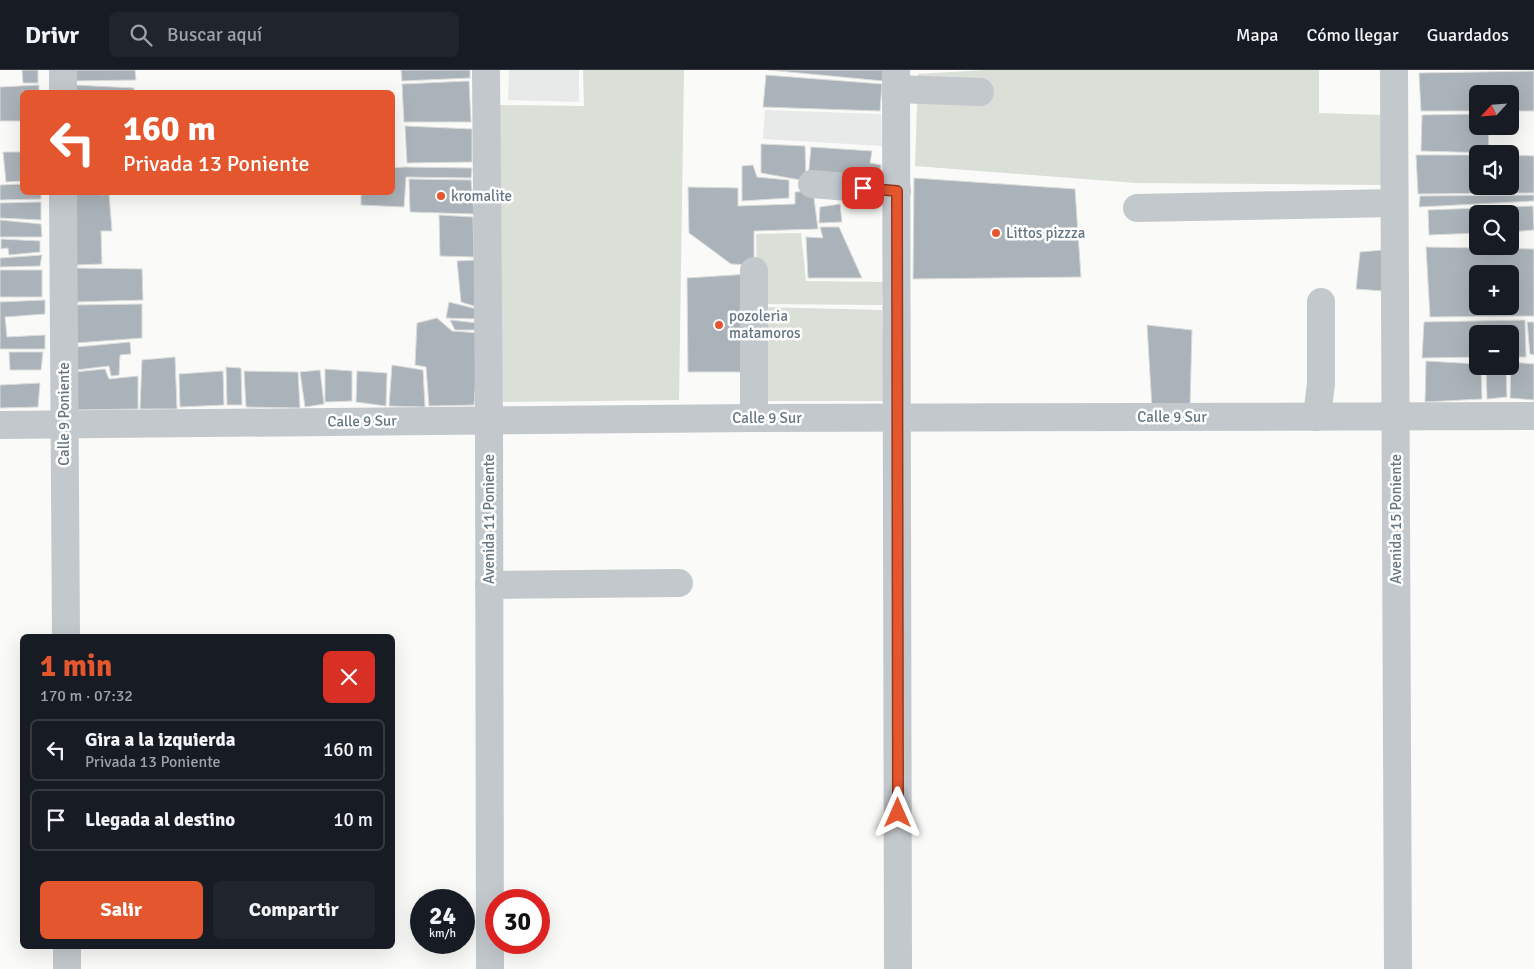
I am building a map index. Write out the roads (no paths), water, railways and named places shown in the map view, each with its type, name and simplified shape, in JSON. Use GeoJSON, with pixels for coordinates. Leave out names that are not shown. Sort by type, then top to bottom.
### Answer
{"type":"FeatureCollection","features":[{"type":"Feature","properties":{"kind":"street"},"geometry":{"type":"LineString","coordinates":[[62,70],[63,90]]}},
{"type":"Feature","properties":{"kind":"street","name":"Avenida 11 Poniente"},"geometry":{"type":"LineString","coordinates":[[486,70],[490,969]]}},
{"type":"Feature","properties":{"kind":"street","name":"Avenida 15 Poniente"},"geometry":{"type":"LineString","coordinates":[[1394,70],[1398,969]]}},
{"type":"Feature","properties":{"kind":"street"},"geometry":{"type":"LineString","coordinates":[[898,969],[896,79],[980,92]]}},
{"type":"Feature","properties":{"kind":"street"},"geometry":{"type":"LineString","coordinates":[[812,184],[897,191]]}},
{"type":"Feature","properties":{"kind":"street","name":"Calle 9 Poniente"},"geometry":{"type":"LineString","coordinates":[[63,195],[66,634]]}},
{"type":"Feature","properties":{"kind":"street"},"geometry":{"type":"LineString","coordinates":[[1137,208],[1394,203]]}},
{"type":"Feature","properties":{"kind":"street"},"geometry":{"type":"LineString","coordinates":[[754,271],[754,418]]}},
{"type":"Feature","properties":{"kind":"street"},"geometry":{"type":"LineString","coordinates":[[1317,417],[1321,383],[1321,302]]}},
{"type":"Feature","properties":{"kind":"street","name":"Calle 9 Sur"},"geometry":{"type":"LineString","coordinates":[[0,425],[489,419],[1534,416]]}},
{"type":"Feature","properties":{"kind":"street"},"geometry":{"type":"LineString","coordinates":[[489,585],[679,584]]}},
{"type":"Feature","properties":{"kind":"street"},"geometry":{"type":"LineString","coordinates":[[67,949],[67,969]]}},
{"type":"Feature","properties":{"kind":"place","name":"kromalite"},"geometry":{"type":"Point","coordinates":[441,196]}},
{"type":"Feature","properties":{"kind":"place","name":"Littos pizzza"},"geometry":{"type":"Point","coordinates":[996,233]}},
{"type":"Feature","properties":{"kind":"place","name":"pozoleria matamoros"},"geometry":{"type":"Point","coordinates":[719,325]}}]}
